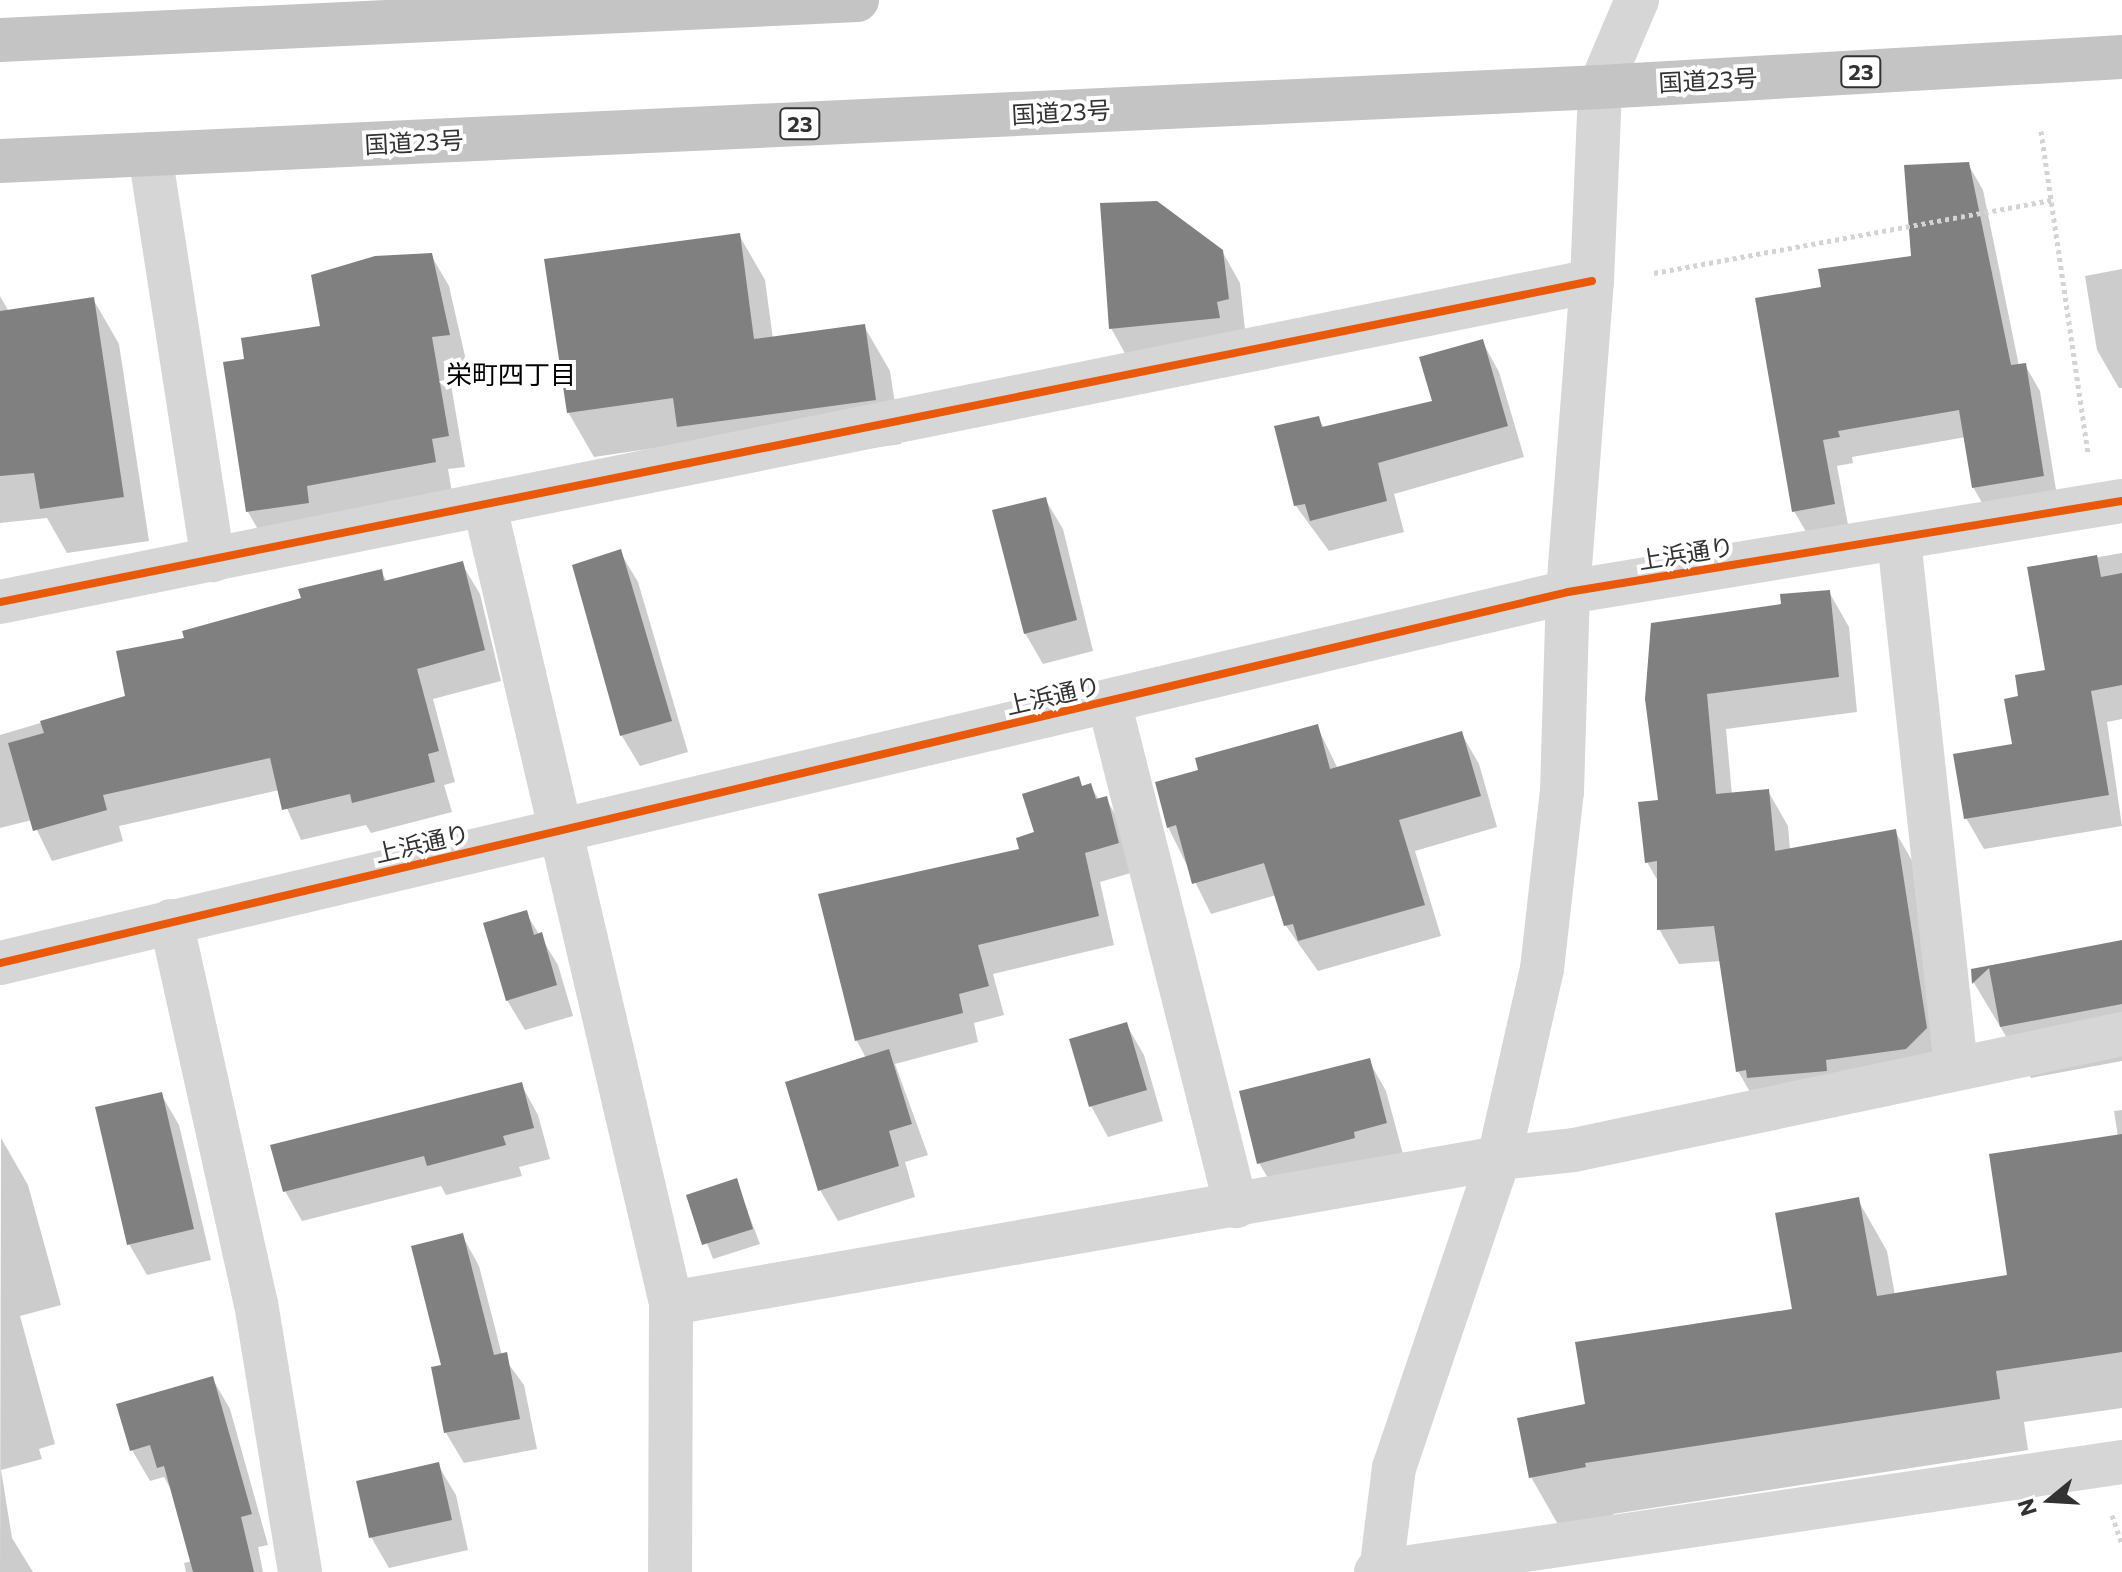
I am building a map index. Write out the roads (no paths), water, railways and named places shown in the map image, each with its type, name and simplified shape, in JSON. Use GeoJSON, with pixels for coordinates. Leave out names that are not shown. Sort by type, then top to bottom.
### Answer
{"type":"FeatureCollection","features":[{"type":"Feature","properties":{"kind":"highway"},"geometry":{"type":"LineString","coordinates":[[0,40],[632,4],[857,0]]}},
{"type":"Feature","properties":{"kind":"highway","name":"国道23号"},"geometry":{"type":"LineString","coordinates":[[0,161],[1600,87],[2122,57]]}},
{"type":"Feature","properties":{"kind":"street"},"geometry":{"type":"LineString","coordinates":[[1637,0],[1600,87],[1592,281],[1568,592],[1562,792],[1542,969],[1499,1158],[1394,1468],[1379,1571],[2122,1462]]}},
{"type":"Feature","properties":{"kind":"street"},"geometry":{"type":"LineString","coordinates":[[150,154],[213,560]]}},
{"type":"Feature","properties":{"kind":"street"},"geometry":{"type":"LineString","coordinates":[[0,602],[485,507],[1592,281]]}},
{"type":"Feature","properties":{"kind":"street","name":"上浜通り"},"geometry":{"type":"LineString","coordinates":[[0,963],[1568,592],[1899,540],[2109,503]]}},
{"type":"Feature","properties":{"kind":"street"},"geometry":{"type":"LineString","coordinates":[[485,507],[671,1303],[670,1572]]}},
{"type":"Feature","properties":{"kind":"street"},"geometry":{"type":"LineString","coordinates":[[1899,540],[1956,1067]]}},
{"type":"Feature","properties":{"kind":"street"},"geometry":{"type":"LineString","coordinates":[[1109,702],[1236,1206]]}},
{"type":"Feature","properties":{"kind":"street"},"geometry":{"type":"LineString","coordinates":[[171,921],[256,1303],[300,1572]]}},
{"type":"Feature","properties":{"kind":"street"},"geometry":{"type":"LineString","coordinates":[[671,1303],[1499,1158],[1574,1150],[2122,1034]]}},
{"type":"Feature","properties":{"kind":"district","name":"栄町四丁目"},"geometry":{"type":"Point","coordinates":[511,374]}}]}
